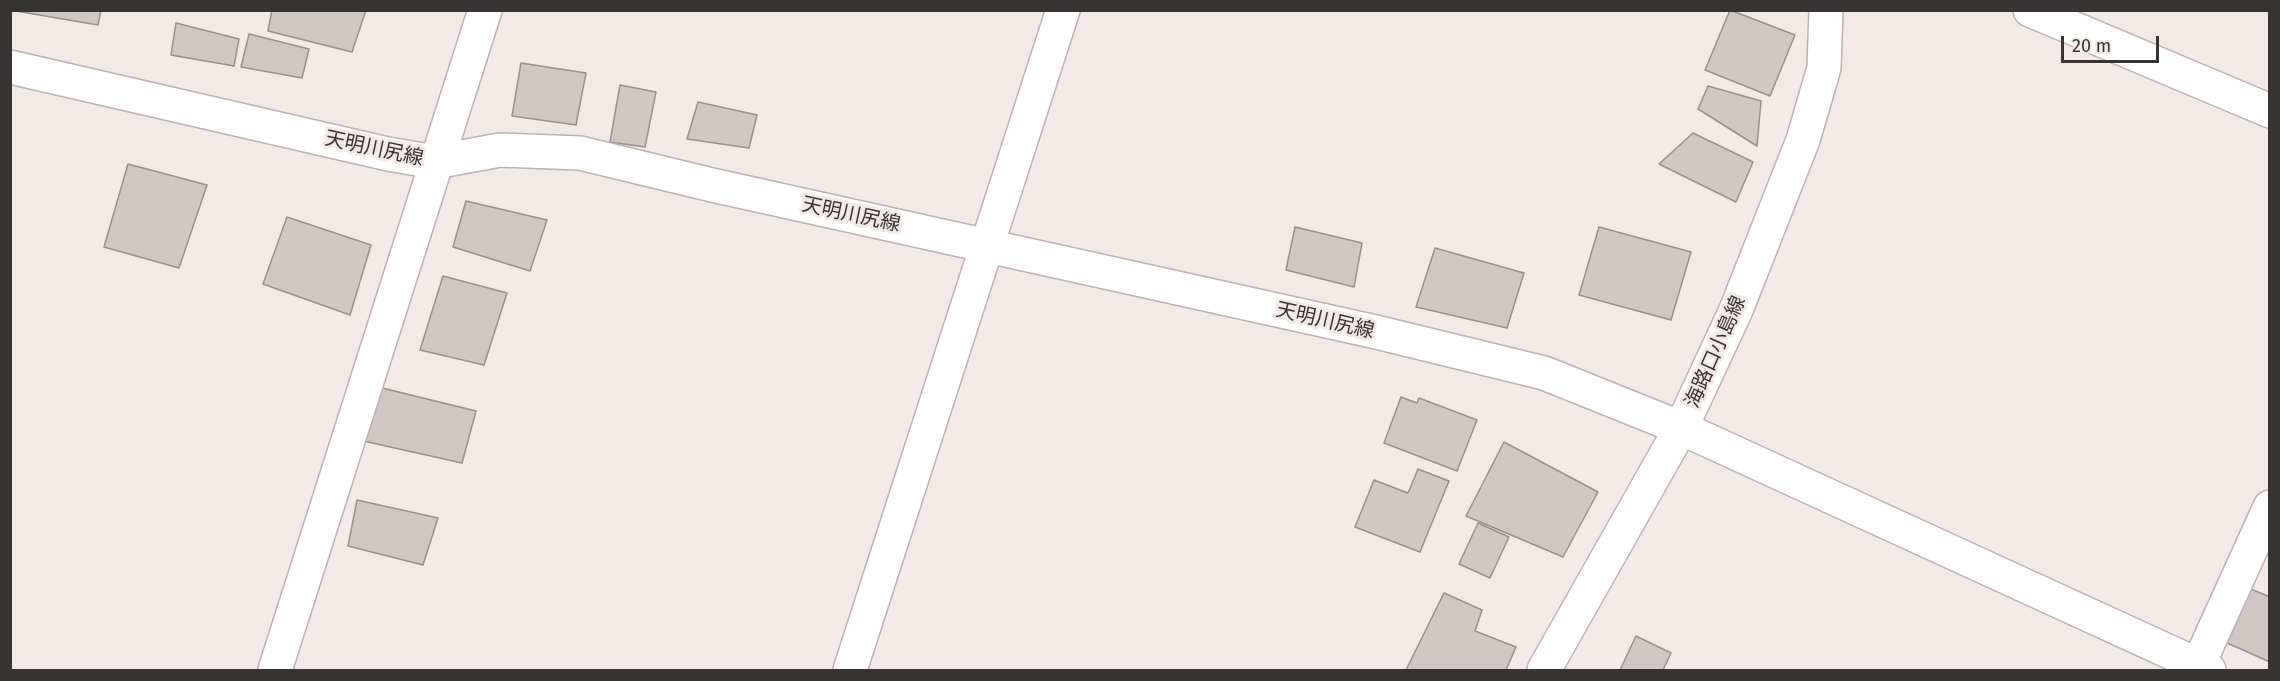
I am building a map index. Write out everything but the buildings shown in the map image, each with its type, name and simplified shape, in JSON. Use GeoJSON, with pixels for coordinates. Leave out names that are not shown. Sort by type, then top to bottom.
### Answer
{"type":"FeatureCollection","features":[{"type":"Feature","properties":{"kind":"main road"},"geometry":{"type":"LineString","coordinates":[[275,670],[484,10]]}},
{"type":"Feature","properties":{"kind":"main road"},"geometry":{"type":"LineString","coordinates":[[850,670],[1063,10]]}},
{"type":"Feature","properties":{"kind":"main road","name":"海路口小島線"},"geometry":{"type":"LineString","coordinates":[[1544,670],[1681,428],[1736,310],[1803,140],[1824,68],[1826,10]]}},
{"type":"Feature","properties":{"kind":"main road"},"geometry":{"type":"LineString","coordinates":[[2031,10],[2270,111]]}},
{"type":"Feature","properties":{"kind":"main road","name":"天明川尻線"},"geometry":{"type":"LineString","coordinates":[[10,67],[377,151],[435,162],[500,150],[580,153],[712,185],[1376,332],[1544,373],[1681,428],[2201,669]]}},
{"type":"Feature","properties":{"kind":"main road"},"geometry":{"type":"LineString","coordinates":[[2201,669],[2270,507]]}}]}
